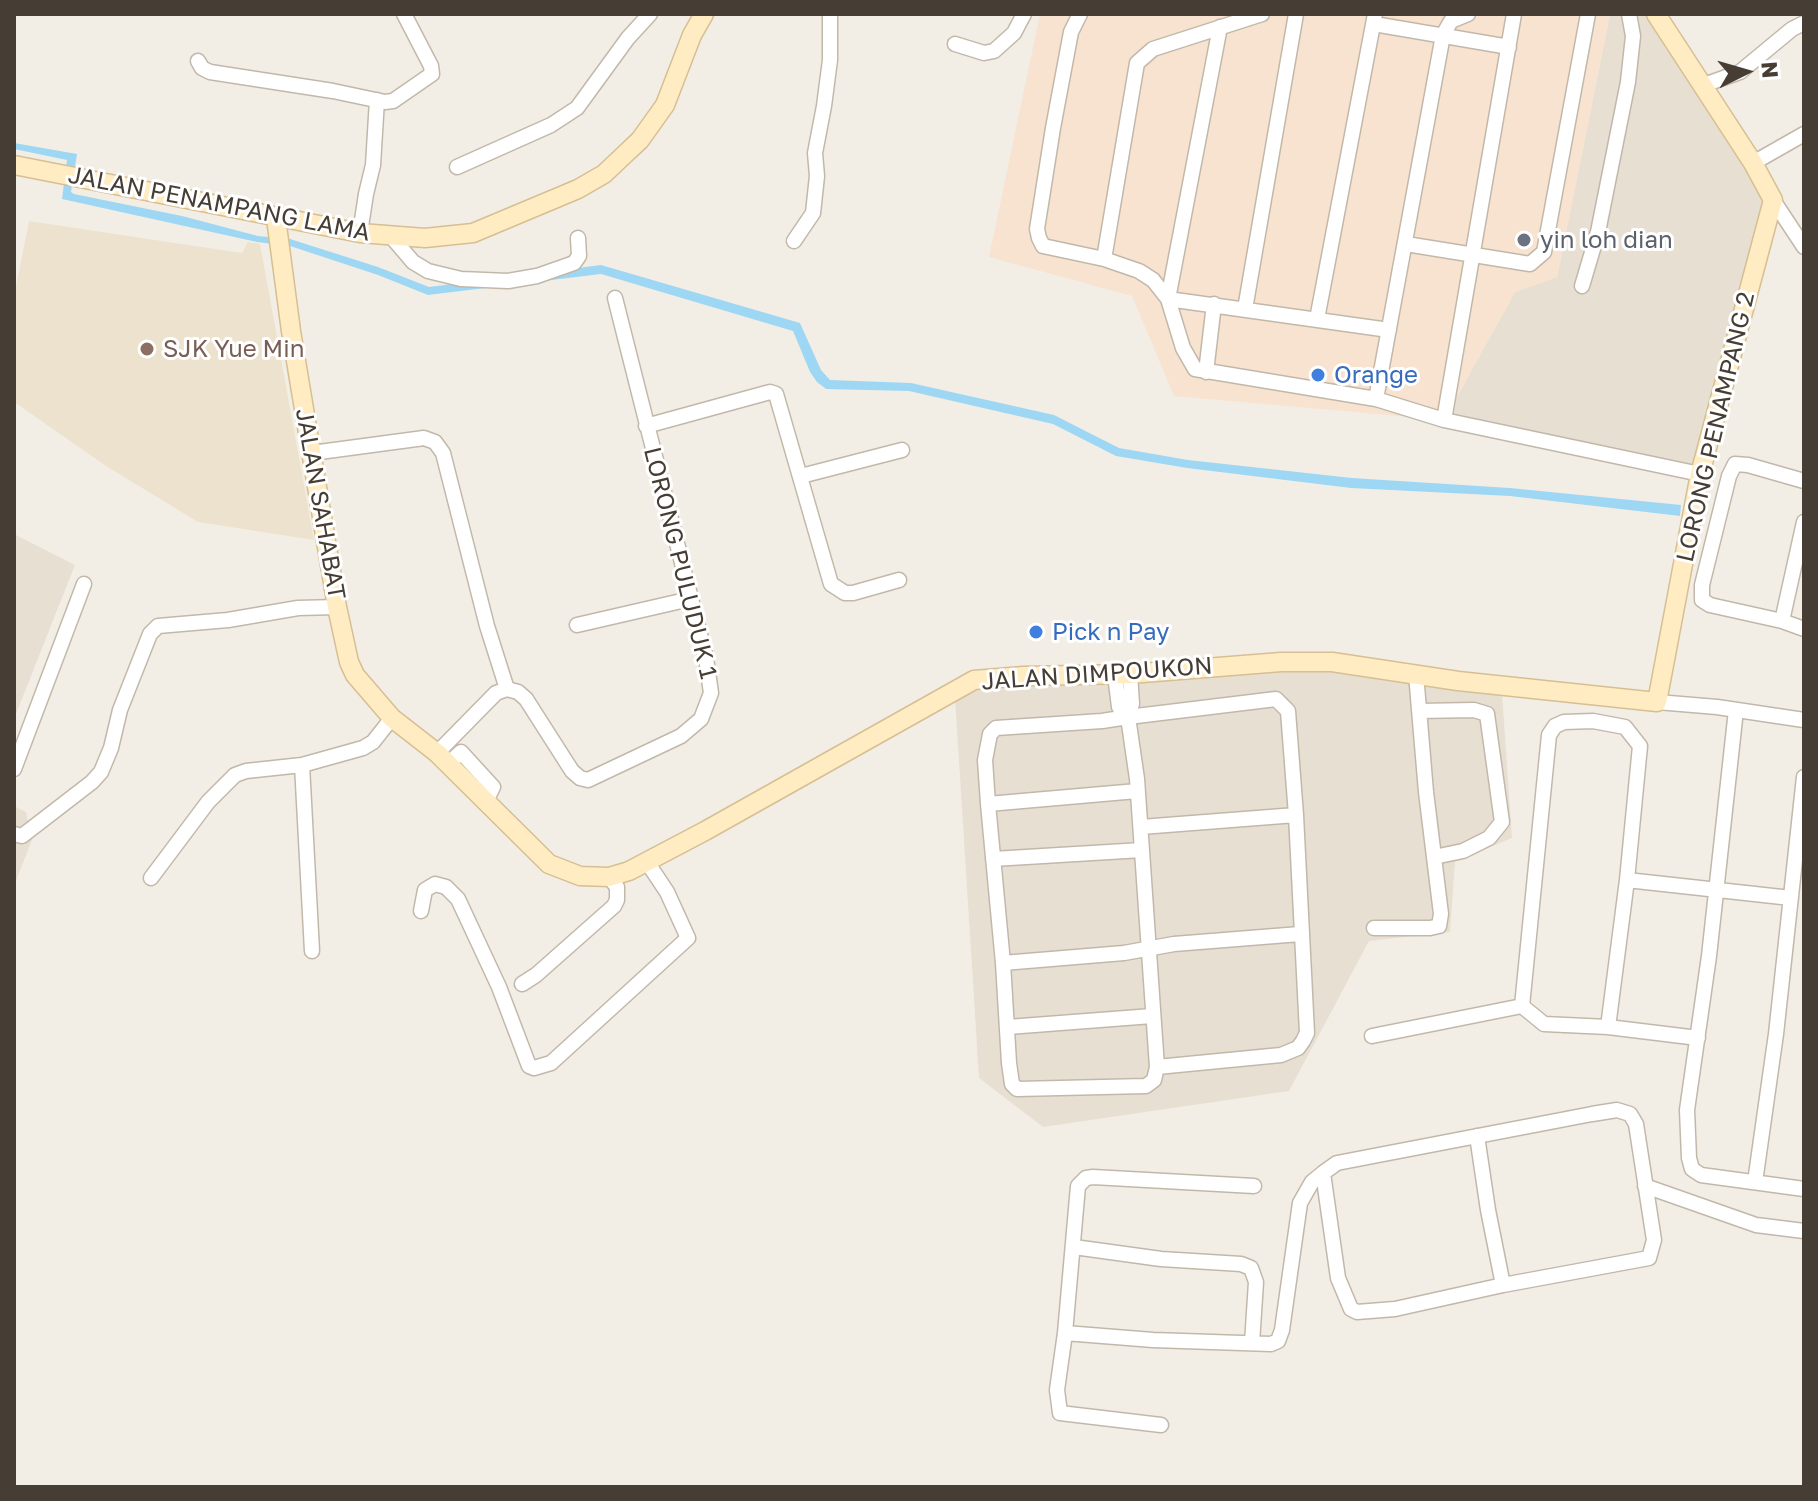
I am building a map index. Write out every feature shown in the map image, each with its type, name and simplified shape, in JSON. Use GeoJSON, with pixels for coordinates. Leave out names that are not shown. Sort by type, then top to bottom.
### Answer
{"type":"FeatureCollection","features":[{"type":"Feature","properties":{"kind":"street"},"geometry":{"type":"LineString","coordinates":[[198,61],[202,68],[210,72],[393,101],[432,74],[431,66],[404,14]]}},
{"type":"Feature","properties":{"kind":"street"},"geometry":{"type":"LineString","coordinates":[[457,167],[551,125],[577,108],[628,38],[650,14]]}},
{"type":"Feature","properties":{"kind":"street","name":"JALAN PENAMPANG LAMA"},"geometry":{"type":"LineString","coordinates":[[14,165],[360,233],[425,238],[473,233],[578,189],[604,174],[640,140],[665,105],[692,35],[704,14]]}},
{"type":"Feature","properties":{"kind":"street"},"geometry":{"type":"LineString","coordinates":[[794,241],[813,213],[817,176],[815,153],[830,60],[830,14]]}},
{"type":"Feature","properties":{"kind":"street"},"geometry":{"type":"LineString","coordinates":[[955,44],[984,53],[994,51],[1014,33],[1024,14]]}},
{"type":"Feature","properties":{"kind":"street"},"geometry":{"type":"LineString","coordinates":[[1080,14],[1071,32],[1037,229],[1043,246],[1104,259],[1139,271],[1153,280],[1168,299],[1189,362],[1195,369],[1376,399],[1444,420],[1700,474]]}},
{"type":"Feature","properties":{"kind":"street"},"geometry":{"type":"LineString","coordinates":[[1104,259],[1137,63],[1153,49],[1262,14]]}},
{"type":"Feature","properties":{"kind":"street"},"geometry":{"type":"LineString","coordinates":[[1245,309],[1296,14]]}},
{"type":"Feature","properties":{"kind":"street"},"geometry":{"type":"LineString","coordinates":[[1376,399],[1443,35],[1451,21],[1468,14]]}},
{"type":"Feature","properties":{"kind":"street"},"geometry":{"type":"LineString","coordinates":[[1444,420],[1514,14]]}},
{"type":"Feature","properties":{"kind":"street"},"geometry":{"type":"LineString","coordinates":[[1406,244],[1530,264],[1544,252],[1588,14]]}},
{"type":"Feature","properties":{"kind":"street"},"geometry":{"type":"LineString","coordinates":[[1582,286],[1598,232],[1628,82],[1633,36],[1629,14]]}},
{"type":"Feature","properties":{"kind":"street"},"geometry":{"type":"LineString","coordinates":[[1656,14],[1804,247]]}},
{"type":"Feature","properties":{"kind":"street"},"geometry":{"type":"LineString","coordinates":[[1317,319],[1374,19],[1509,47]]}},
{"type":"Feature","properties":{"kind":"street"},"geometry":{"type":"LineString","coordinates":[[1701,86],[1740,72],[1792,29],[1804,23]]}},
{"type":"Feature","properties":{"kind":"street"},"geometry":{"type":"LineString","coordinates":[[1168,299],[1220,27]]}},
{"type":"Feature","properties":{"kind":"street"},"geometry":{"type":"LineString","coordinates":[[360,233],[373,165],[377,100]]}},
{"type":"Feature","properties":{"kind":"street"},"geometry":{"type":"LineString","coordinates":[[1753,163],[1804,134]]}},
{"type":"Feature","properties":{"kind":"street","name":"LORONG PENAMPANG 2"},"geometry":{"type":"LineString","coordinates":[[1657,702],[1700,474],[1773,200]]}},
{"type":"Feature","properties":{"kind":"street","name":"JALAN SAHABAT"},"geometry":{"type":"LineString","coordinates":[[276,218],[291,331],[349,662],[355,675],[392,718],[442,758]]}},
{"type":"Feature","properties":{"kind":"street"},"geometry":{"type":"LineString","coordinates":[[390,235],[413,262],[428,271],[461,279],[508,281],[537,276],[574,263],[580,252],[578,238]]}},
{"type":"Feature","properties":{"kind":"street","name":"LORONG PULUDUK 1"},"geometry":{"type":"LineString","coordinates":[[507,689],[518,692],[526,699],[572,771],[588,780],[681,736],[701,719],[711,693],[706,658],[615,298]]}},
{"type":"Feature","properties":{"kind":"street"},"geometry":{"type":"LineString","coordinates":[[1168,299],[1389,330]]}},
{"type":"Feature","properties":{"kind":"street"},"geometry":{"type":"LineString","coordinates":[[1206,372],[1214,304]]}},
{"type":"Feature","properties":{"kind":"street"},"geometry":{"type":"LineString","coordinates":[[646,426],[770,392],[778,398],[831,584],[845,593],[853,593],[899,580]]}},
{"type":"Feature","properties":{"kind":"street"},"geometry":{"type":"LineString","coordinates":[[312,453],[424,438],[435,442],[443,453],[483,612],[507,689],[496,693],[442,758]]}},
{"type":"Feature","properties":{"kind":"street"},"geometry":{"type":"LineString","coordinates":[[801,476],[902,450]]}},
{"type":"Feature","properties":{"kind":"street"},"geometry":{"type":"LineString","coordinates":[[1804,481],[1735,464],[1729,476],[1702,585],[1702,600],[1710,605],[1804,629]]}},
{"type":"Feature","properties":{"kind":"street"},"geometry":{"type":"LineString","coordinates":[[1782,621],[1804,522]]}},
{"type":"Feature","properties":{"kind":"street"},"geometry":{"type":"LineString","coordinates":[[14,769],[84,584]]}},
{"type":"Feature","properties":{"kind":"street"},"geometry":{"type":"LineString","coordinates":[[577,625],[690,599]]}},
{"type":"Feature","properties":{"kind":"street"},"geometry":{"type":"LineString","coordinates":[[14,834],[22,836],[101,772],[111,748],[120,710],[150,634],[158,626],[228,620],[298,608],[337,607]]}},
{"type":"Feature","properties":{"kind":"street","name":"JALAN DIMPOUKON"},"geometry":{"type":"LineString","coordinates":[[442,758],[535,853],[557,869],[580,876],[609,877],[647,862],[974,680],[1122,674],[1308,661],[1804,720]]}},
{"type":"Feature","properties":{"kind":"street"},"geometry":{"type":"LineString","coordinates":[[1122,674],[1119,707],[1128,717],[1141,827],[1157,1067],[1154,1080],[1146,1086],[1017,1089],[1012,1084],[1011,1076],[988,804],[985,760],[990,734],[996,728],[1102,721],[1128,717],[1276,699],[1288,711],[1307,1033],[1298,1048],[1281,1055],[1157,1067]]}},
{"type":"Feature","properties":{"kind":"street"},"geometry":{"type":"LineString","coordinates":[[1374,928],[1439,926],[1441,914],[1416,674]]}},
{"type":"Feature","properties":{"kind":"street"},"geometry":{"type":"LineString","coordinates":[[1419,711],[1474,710],[1487,714],[1502,822],[1489,838],[1463,851],[1434,857]]}},
{"type":"Feature","properties":{"kind":"street"},"geometry":{"type":"LineString","coordinates":[[1736,710],[1686,1129],[1692,1169],[1701,1175],[1804,1189]]}},
{"type":"Feature","properties":{"kind":"street"},"geometry":{"type":"LineString","coordinates":[[151,878],[208,802],[235,775],[302,765],[363,748],[373,742],[392,718]]}},
{"type":"Feature","properties":{"kind":"street"},"geometry":{"type":"LineString","coordinates":[[1522,1006],[1549,735],[1555,726],[1564,722],[1593,721],[1625,727],[1640,746],[1608,1027]]}},
{"type":"Feature","properties":{"kind":"street"},"geometry":{"type":"LineString","coordinates":[[302,765],[312,951]]}},
{"type":"Feature","properties":{"kind":"street"},"geometry":{"type":"LineString","coordinates":[[1755,1182],[1776,1034],[1804,777]]}},
{"type":"Feature","properties":{"kind":"street"},"geometry":{"type":"LineString","coordinates":[[988,804],[1137,791]]}},
{"type":"Feature","properties":{"kind":"street"},"geometry":{"type":"LineString","coordinates":[[1141,827],[1296,815]]}},
{"type":"Feature","properties":{"kind":"street"},"geometry":{"type":"LineString","coordinates":[[993,859],[1142,850]]}},
{"type":"Feature","properties":{"kind":"street"},"geometry":{"type":"LineString","coordinates":[[421,911],[425,890],[435,884],[446,887],[458,899],[499,987],[529,1066],[534,1068],[551,1063],[688,938],[667,892],[647,862]]}},
{"type":"Feature","properties":{"kind":"street"},"geometry":{"type":"LineString","coordinates":[[522,984],[614,906],[617,887],[609,877]]}},
{"type":"Feature","properties":{"kind":"street"},"geometry":{"type":"LineString","coordinates":[[1627,880],[1791,898]]}},
{"type":"Feature","properties":{"kind":"street"},"geometry":{"type":"LineString","coordinates":[[1003,963],[1300,934]]}},
{"type":"Feature","properties":{"kind":"street"},"geometry":{"type":"LineString","coordinates":[[1522,1006],[1544,1024],[1608,1027],[1698,1038]]}},
{"type":"Feature","properties":{"kind":"street"},"geometry":{"type":"LineString","coordinates":[[1372,1036],[1522,1006]]}},
{"type":"Feature","properties":{"kind":"street"},"geometry":{"type":"LineString","coordinates":[[1008,1027],[1152,1016]]}},
{"type":"Feature","properties":{"kind":"street"},"geometry":{"type":"LineString","coordinates":[[1065,1333],[1266,1345],[1278,1341],[1300,1203],[1312,1182],[1323,1173],[1337,1163],[1617,1110],[1630,1114],[1636,1124],[1654,1240],[1649,1258],[1374,1313],[1351,1309],[1338,1278],[1323,1173]]}},
{"type":"Feature","properties":{"kind":"street"},"geometry":{"type":"LineString","coordinates":[[1477,1136],[1503,1285]]}},
{"type":"Feature","properties":{"kind":"street"},"geometry":{"type":"LineString","coordinates":[[1161,1425],[1060,1413],[1057,1390],[1078,1186],[1086,1178],[1254,1186]]}},
{"type":"Feature","properties":{"kind":"street"},"geometry":{"type":"LineString","coordinates":[[1645,1186],[1756,1225],[1804,1231]]}},
{"type":"Feature","properties":{"kind":"street"},"geometry":{"type":"LineString","coordinates":[[1074,1247],[1161,1259],[1241,1264],[1251,1268],[1256,1282],[1252,1343]]}},
{"type":"Feature","properties":{"kind":"shaded area"},"geometry":{"type":"Polygon","coordinates":[[[1040,14],[1610,14],[1557,277],[1515,292],[1444,420],[1174,396],[1132,296],[989,257],[1040,14]]]}},
{"type":"Feature","properties":{"kind":"shaded area"},"geometry":{"type":"Polygon","coordinates":[[[1610,14],[1655,14],[1773,200],[1700,474],[1444,420],[1515,292],[1557,277],[1610,14]]]}},
{"type":"Feature","properties":{"kind":"shaded area","name":"SJK Yue Min"},"geometry":{"type":"Polygon","coordinates":[[[29,221],[242,253],[248,242],[260,244],[314,540],[198,522],[106,466],[14,402],[14,296],[29,221]]]}},
{"type":"Feature","properties":{"kind":"shaded area"},"geometry":{"type":"Polygon","coordinates":[[[14,534],[75,565],[14,719],[14,534]]]}},
{"type":"Feature","properties":{"kind":"shaded area"},"geometry":{"type":"Polygon","coordinates":[[[1328,667],[1502,693],[1512,838],[1455,862],[1450,932],[1369,941],[1289,1091],[1043,1127],[979,1078],[954,682],[1328,667]]]}},
{"type":"Feature","properties":{"kind":"shaded area"},"geometry":{"type":"Polygon","coordinates":[[[14,806],[26,812],[32,840],[14,886],[14,806]]]}},
{"type":"Feature","properties":{"kind":"water"},"geometry":{"type":"Polygon","coordinates":[[[14,143],[77,154],[71,192],[74,194],[182,216],[258,236],[290,239],[429,287],[601,265],[800,323],[821,370],[830,380],[911,383],[1054,415],[1119,448],[1188,460],[1352,478],[1510,488],[1681,505],[1680,516],[1510,496],[1351,488],[1116,456],[1053,424],[909,391],[826,389],[810,372],[793,331],[601,274],[428,295],[290,246],[257,242],[62,199],[67,160],[14,149],[14,143]]]}},
{"type":"Feature","properties":{"kind":"place","name":"yin loh dian"},"geometry":{"type":"Point","coordinates":[1524,240]}},
{"type":"Feature","properties":{"kind":"place","name":"SJK Yue Min"},"geometry":{"type":"Point","coordinates":[147,349]}},
{"type":"Feature","properties":{"kind":"place","name":"Orange"},"geometry":{"type":"Point","coordinates":[1318,375]}},
{"type":"Feature","properties":{"kind":"place","name":"Pick n Pay"},"geometry":{"type":"Point","coordinates":[1036,632]}}]}
